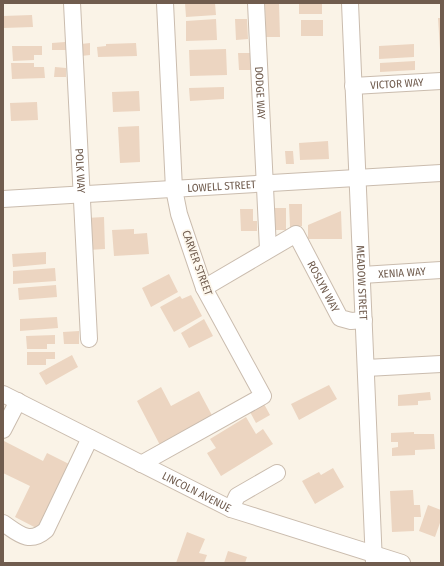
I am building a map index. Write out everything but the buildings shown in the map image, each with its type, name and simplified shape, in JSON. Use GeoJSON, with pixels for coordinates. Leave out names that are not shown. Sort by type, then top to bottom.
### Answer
{"type":"FeatureCollection","features":[{"type":"Feature","properties":{"kind":"street","name":"POLK WAY"},"geometry":{"type":"LineString","coordinates":[[72,3],[81,194],[90,339]]}},
{"type":"Feature","properties":{"kind":"street","name":"CARVER STREET"},"geometry":{"type":"LineString","coordinates":[[141,464],[263,396],[204,288],[180,214],[174,189],[165,3]]}},
{"type":"Feature","properties":{"kind":"street","name":"DODGE WAY"},"geometry":{"type":"LineString","coordinates":[[256,3],[268,249]]}},
{"type":"Feature","properties":{"kind":"street","name":"MEADOW STREET"},"geometry":{"type":"LineString","coordinates":[[350,3],[353,86],[359,178],[374,559]]}},
{"type":"Feature","properties":{"kind":"street","name":"VICTOR WAY"},"geometry":{"type":"LineString","coordinates":[[353,86],[441,81]]}},
{"type":"Feature","properties":{"kind":"street","name":"LOWELL STREET"},"geometry":{"type":"LineString","coordinates":[[3,199],[441,173]]}},
{"type":"Feature","properties":{"kind":"street","name":"ROSLYN WAY"},"geometry":{"type":"LineString","coordinates":[[268,249],[296,234],[340,318],[351,321],[364,320]]}},
{"type":"Feature","properties":{"kind":"street"},"geometry":{"type":"LineString","coordinates":[[204,288],[268,249]]}},
{"type":"Feature","properties":{"kind":"street","name":"XENIA WAY"},"geometry":{"type":"LineString","coordinates":[[362,275],[441,270]]}},
{"type":"Feature","properties":{"kind":"street"},"geometry":{"type":"LineString","coordinates":[[366,368],[441,364]]}},
{"type":"Feature","properties":{"kind":"street"},"geometry":{"type":"LineString","coordinates":[[3,430],[8,398]]}},
{"type":"Feature","properties":{"kind":"street","name":"LINCOLN AVENUE"},"geometry":{"type":"LineString","coordinates":[[8,398],[231,509],[374,559],[402,563]]}},
{"type":"Feature","properties":{"kind":"street"},"geometry":{"type":"LineString","coordinates":[[3,523],[24,537],[39,536],[46,530],[90,438]]}},
{"type":"Feature","properties":{"kind":"street"},"geometry":{"type":"LineString","coordinates":[[231,509],[237,496],[277,473]]}}]}
